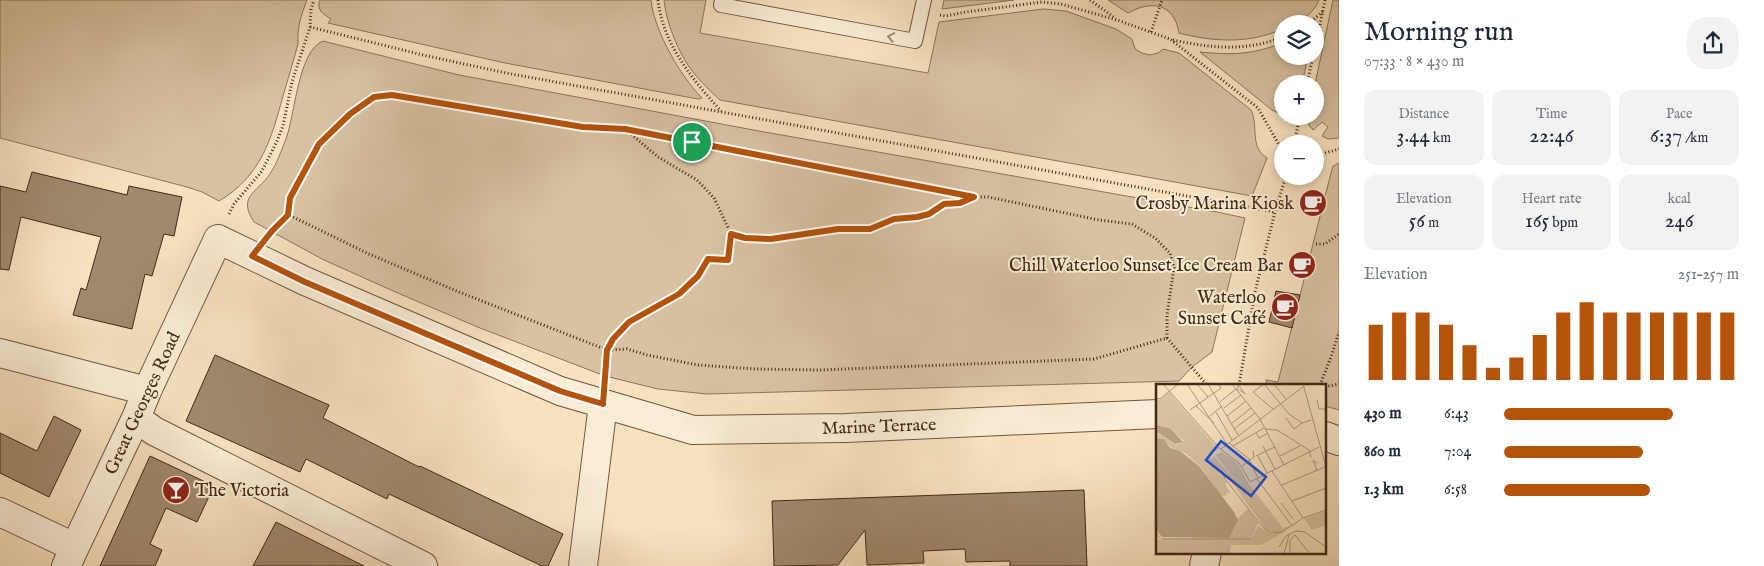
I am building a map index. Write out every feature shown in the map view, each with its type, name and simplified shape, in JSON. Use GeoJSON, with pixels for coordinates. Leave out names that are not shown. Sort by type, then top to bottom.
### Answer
{"type":"FeatureCollection","features":[{"type":"Feature","properties":{"kind":"street","name":"Marine Terrace"},"geometry":{"type":"LineString","coordinates":[[218,239],[305,282],[560,391],[694,430],[846,428],[1156,414]]}},
{"type":"Feature","properties":{"kind":"street","name":"Great Georges Road"},"geometry":{"type":"LineString","coordinates":[[70,557],[218,239]]}},
{"type":"Feature","properties":{"kind":"street"},"geometry":{"type":"LineString","coordinates":[[0,353],[147,391]]}},
{"type":"Feature","properties":{"kind":"street"},"geometry":{"type":"LineString","coordinates":[[583,566],[603,404]]}},
{"type":"Feature","properties":{"kind":"street"},"geometry":{"type":"LineString","coordinates":[[136,418],[154,431],[423,566]]}},
{"type":"Feature","properties":{"kind":"street"},"geometry":{"type":"LineString","coordinates":[[1326,436],[1339,441]]}},
{"type":"Feature","properties":{"kind":"street"},"geometry":{"type":"LineString","coordinates":[[0,512],[70,557]]}},
{"type":"Feature","properties":{"kind":"lane"},"geometry":{"type":"LineString","coordinates":[[722,0],[721,5],[915,41],[922,6]]}},
{"type":"Feature","properties":{"kind":"path"},"geometry":{"type":"LineString","coordinates":[[218,239],[234,204],[262,171],[277,141],[283,126],[292,82],[310,27],[311,9],[314,0]]}},
{"type":"Feature","properties":{"kind":"path"},"geometry":{"type":"LineString","coordinates":[[658,0],[665,27],[679,58],[690,75],[721,111]]}},
{"type":"Feature","properties":{"kind":"path"},"geometry":{"type":"LineString","coordinates":[[1090,0],[1117,20]]}},
{"type":"Feature","properties":{"kind":"path"},"geometry":{"type":"LineString","coordinates":[[1151,32],[1162,0]]}},
{"type":"Feature","properties":{"kind":"path"},"geometry":{"type":"LineString","coordinates":[[1322,15],[1325,0]]}},
{"type":"Feature","properties":{"kind":"path"},"geometry":{"type":"LineString","coordinates":[[922,6],[945,16],[1042,2],[1061,4],[1117,20],[1170,39],[1197,45],[1224,48],[1262,44],[1274,40]]}},
{"type":"Feature","properties":{"kind":"path"},"geometry":{"type":"LineString","coordinates":[[1318,15],[1323,10]]}},
{"type":"Feature","properties":{"kind":"path"},"geometry":{"type":"LineString","coordinates":[[310,27],[506,73],[1274,212]]}},
{"type":"Feature","properties":{"kind":"path"},"geometry":{"type":"LineString","coordinates":[[1170,39],[1258,108],[1274,136]]}},
{"type":"Feature","properties":{"kind":"path"},"geometry":{"type":"LineString","coordinates":[[252,256],[288,215],[290,198],[319,144],[350,114],[374,97],[392,95],[583,127],[625,129],[974,197],[988,196],[1099,220],[1132,224],[1156,238],[1170,253],[1174,268],[1166,315],[1167,338],[1206,384]]}},
{"type":"Feature","properties":{"kind":"path"},"geometry":{"type":"LineString","coordinates":[[603,404],[607,350],[613,339],[629,322],[679,294],[698,276],[708,259],[728,260],[731,234],[714,198],[697,180],[658,157],[625,129]]}},
{"type":"Feature","properties":{"kind":"path"},"geometry":{"type":"LineString","coordinates":[[1324,153],[1339,149]]}},
{"type":"Feature","properties":{"kind":"path"},"geometry":{"type":"LineString","coordinates":[[1238,384],[1255,292],[1274,212],[1283,185]]}},
{"type":"Feature","properties":{"kind":"path"},"geometry":{"type":"LineString","coordinates":[[731,234],[745,238],[771,239],[838,229],[870,229],[894,219],[929,214],[944,204],[960,203],[974,197]]}},
{"type":"Feature","properties":{"kind":"path"},"geometry":{"type":"LineString","coordinates":[[288,215],[369,254],[459,292],[607,350],[626,349],[698,366],[820,370],[1090,360],[1167,338]]}},
{"type":"Feature","properties":{"kind":"path"},"geometry":{"type":"LineString","coordinates":[[1316,244],[1325,244],[1339,234]]}},
{"type":"Feature","properties":{"kind":"path"},"geometry":{"type":"LineString","coordinates":[[1320,384],[1339,332]]}},
{"type":"Feature","properties":{"kind":"path"},"geometry":{"type":"LineString","coordinates":[[1326,387],[1339,384]]}},
{"type":"Feature","properties":{"kind":"shaded area"},"geometry":{"type":"Polygon","coordinates":[[[0,0],[307,0],[300,22],[298,44],[269,142],[255,168],[245,180],[219,201],[187,187],[0,138],[0,0]]]}},
{"type":"Feature","properties":{"kind":"shaded area"},"geometry":{"type":"Polygon","coordinates":[[[320,0],[651,0],[657,25],[669,52],[685,78],[702,98],[698,99],[505,63],[328,23],[331,19],[320,9],[320,0]]]}},
{"type":"Feature","properties":{"kind":"shaded area"},"geometry":{"type":"Polygon","coordinates":[[[664,0],[706,0],[700,33],[928,73],[939,22],[1043,9],[1066,11],[1116,29],[1132,39],[1135,49],[1142,53],[1150,55],[1158,53],[1163,49],[1179,53],[1251,110],[1258,148],[1267,158],[1252,196],[720,100],[696,76],[683,57],[670,28],[664,0]]]}},
{"type":"Feature","properties":{"kind":"shaded area"},"geometry":{"type":"Polygon","coordinates":[[[944,0],[1014,0],[942,9],[944,0]]]}},
{"type":"Feature","properties":{"kind":"shaded area"},"geometry":{"type":"Polygon","coordinates":[[[1108,0],[1319,0],[1308,15],[1274,15],[1274,32],[1257,37],[1231,40],[1218,40],[1179,33],[1172,15],[1161,7],[1145,6],[1128,13],[1108,0]]]}},
{"type":"Feature","properties":{"kind":"shaded area"},"geometry":{"type":"Polygon","coordinates":[[[1333,0],[1339,0],[1339,138],[1328,139],[1323,135],[1328,127],[1324,124],[1324,75],[1317,75],[1319,65],[1324,65],[1324,42],[1333,0]]]}},
{"type":"Feature","properties":{"kind":"shaded area"},"geometry":{"type":"Polygon","coordinates":[[[323,41],[459,75],[1245,218],[1212,352],[1192,367],[1179,381],[707,394],[658,389],[605,376],[480,328],[400,294],[324,260],[254,222],[247,206],[248,200],[270,174],[277,162],[286,139],[303,70],[308,57],[315,47],[323,41]]]}},
{"type":"Feature","properties":{"kind":"shaded area"},"geometry":{"type":"Polygon","coordinates":[[[1274,46],[1274,65],[1306,65],[1304,75],[1274,75],[1274,111],[1200,52],[1222,54],[1261,50],[1274,46]]]}},
{"type":"Feature","properties":{"kind":"shaded area"},"geometry":{"type":"Polygon","coordinates":[[[1309,125],[1319,125],[1313,130],[1309,125]]]}},
{"type":"Feature","properties":{"kind":"shaded area"},"geometry":{"type":"Polygon","coordinates":[[[1339,163],[1339,410],[1326,406],[1326,384],[1267,384],[1266,380],[1278,382],[1333,166],[1339,163]]]}},
{"type":"Feature","properties":{"kind":"building"},"geometry":{"type":"Polygon","coordinates":[[[32,172],[127,195],[129,186],[182,197],[174,236],[164,234],[152,276],[145,274],[132,329],[73,315],[81,288],[86,290],[101,237],[21,217],[9,270],[0,269],[0,186],[26,192],[32,172]]]}},
{"type":"Feature","properties":{"kind":"building"},"geometry":{"type":"Polygon","coordinates":[[[1276,291],[1300,295],[1292,328],[1269,322],[1276,291]]]}},
{"type":"Feature","properties":{"kind":"building"},"geometry":{"type":"Polygon","coordinates":[[[215,355],[329,405],[323,418],[419,467],[563,534],[548,566],[542,566],[389,494],[387,499],[306,459],[300,472],[186,421],[215,355]]]}},
{"type":"Feature","properties":{"kind":"building"},"geometry":{"type":"Polygon","coordinates":[[[54,416],[81,430],[49,497],[0,473],[0,433],[37,451],[54,416]]]}},
{"type":"Feature","properties":{"kind":"building"},"geometry":{"type":"Polygon","coordinates":[[[150,456],[214,486],[197,522],[166,508],[150,544],[162,550],[155,566],[100,566],[150,456]]]}},
{"type":"Feature","properties":{"kind":"building"},"geometry":{"type":"Polygon","coordinates":[[[1084,490],[1087,566],[1010,566],[1010,561],[966,562],[965,549],[923,551],[924,563],[867,565],[865,530],[838,565],[774,566],[772,501],[1084,490]]]}},
{"type":"Feature","properties":{"kind":"building"},"geometry":{"type":"Polygon","coordinates":[[[276,522],[364,566],[253,566],[276,522]]]}},
{"type":"Feature","properties":{"kind":"place","name":"Crosby Marina Kiosk"},"geometry":{"type":"Point","coordinates":[1313,203]}},
{"type":"Feature","properties":{"kind":"place","name":"Chill Waterloo Sunset Ice Cream Bar"},"geometry":{"type":"Point","coordinates":[1302,265]}},
{"type":"Feature","properties":{"kind":"place","name":"Waterloo Sunset Café"},"geometry":{"type":"Point","coordinates":[1285,307]}},
{"type":"Feature","properties":{"kind":"place","name":"The Victoria"},"geometry":{"type":"Point","coordinates":[176,490]}},
{"type":"Feature","properties":{"kind":"route"},"geometry":{"type":"LineString","coordinates":[[392,95],[437,101],[583,127],[625,129],[692,142],[974,197],[952,205],[944,204],[929,214],[894,219],[870,229],[826,230],[771,239],[745,238],[731,234],[728,260],[708,259],[698,276],[679,294],[640,314],[629,322],[613,339],[607,350],[603,404],[560,391],[458,348],[305,282],[252,256],[288,215],[290,198],[319,144],[350,114],[374,97],[392,95]]}}]}
